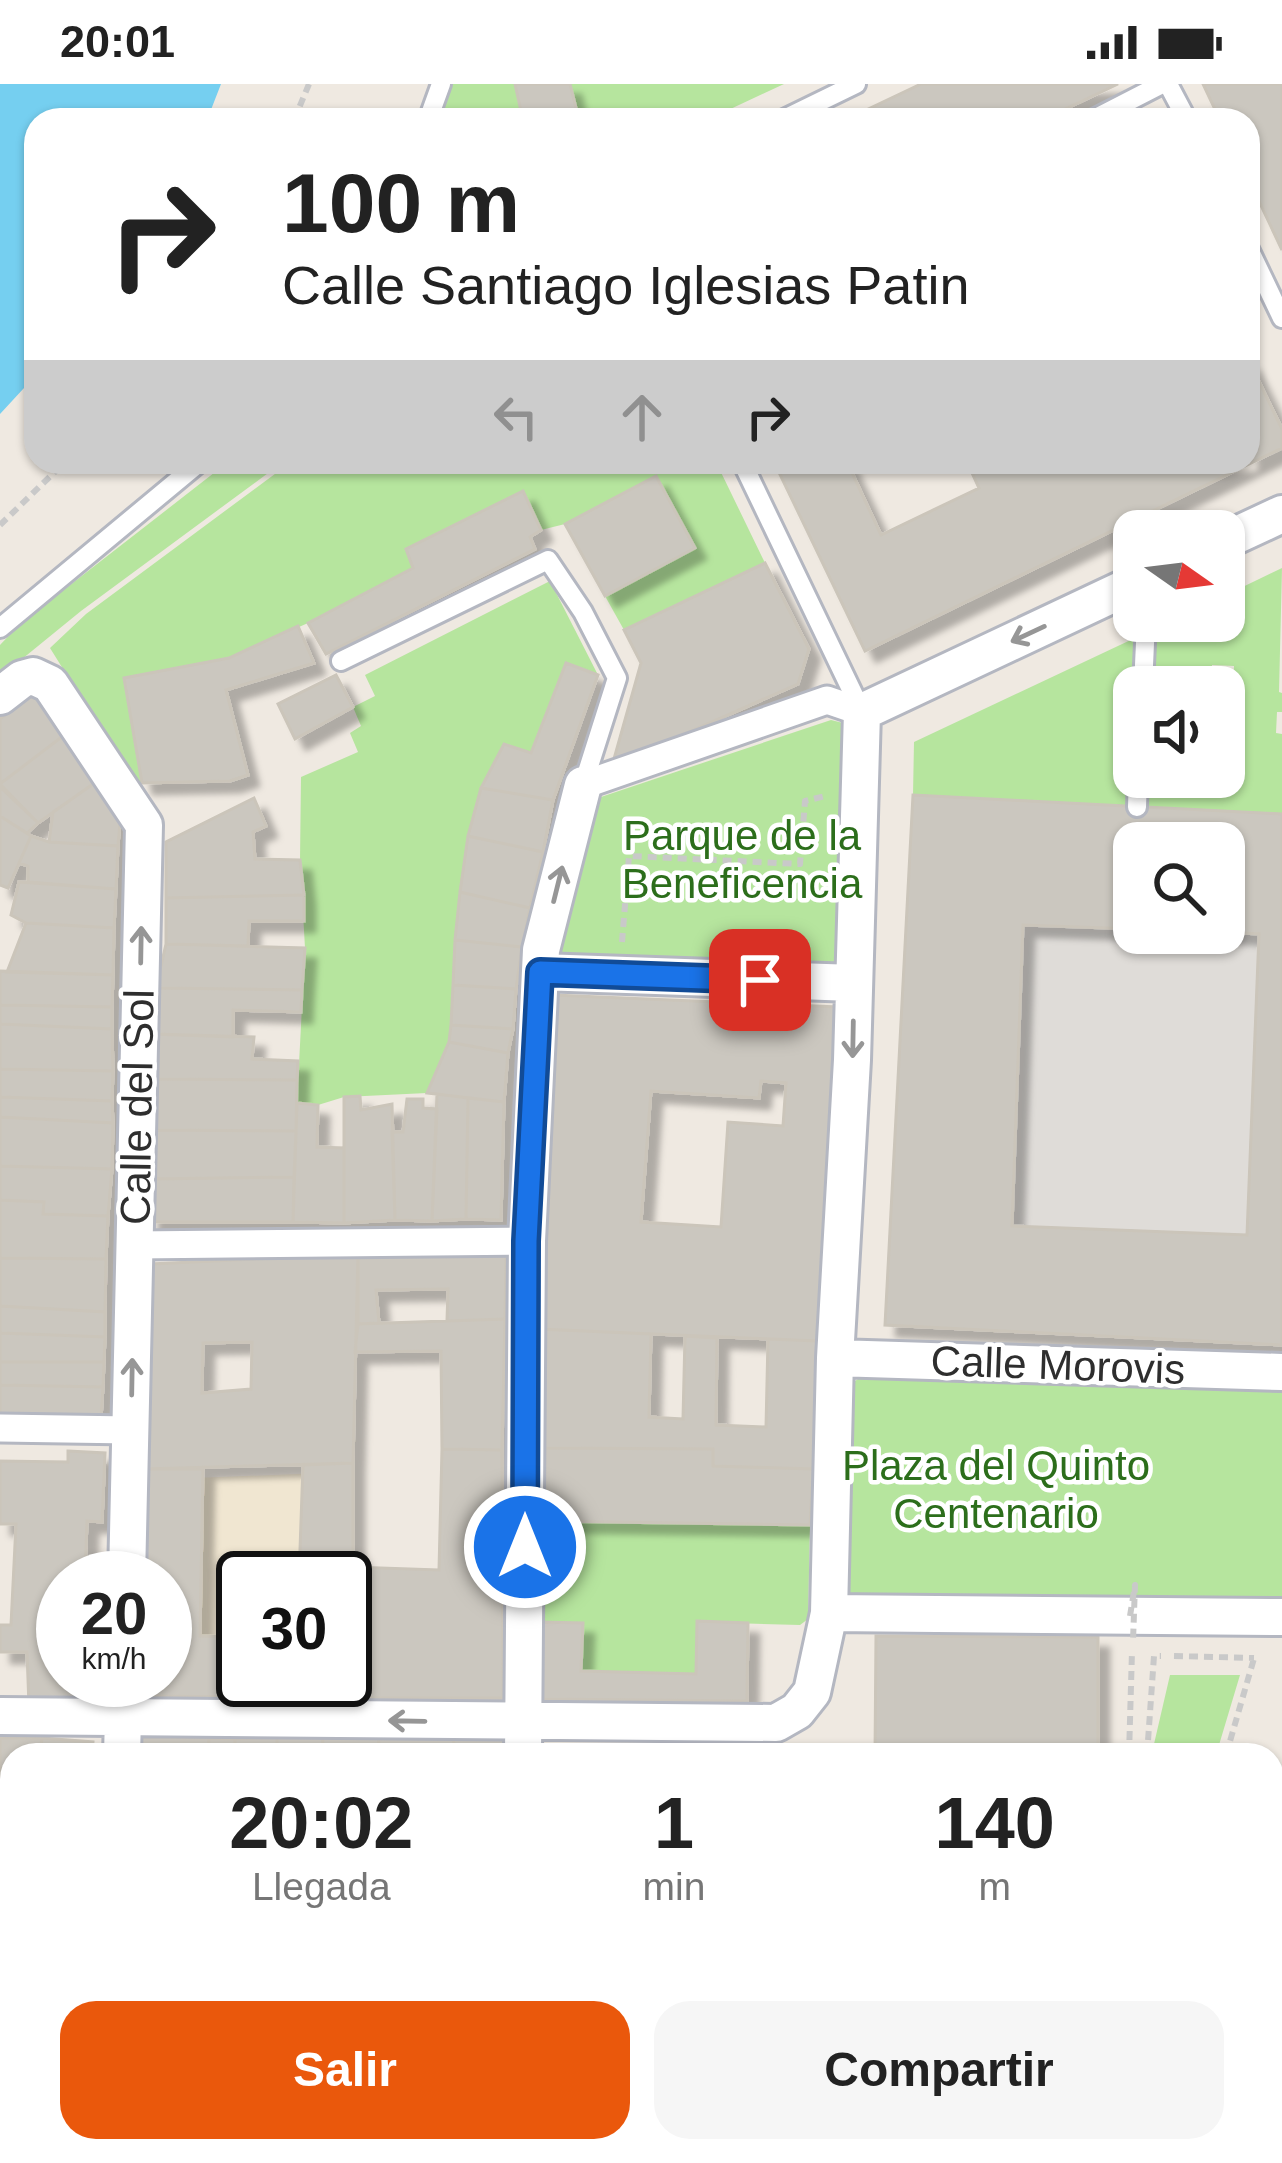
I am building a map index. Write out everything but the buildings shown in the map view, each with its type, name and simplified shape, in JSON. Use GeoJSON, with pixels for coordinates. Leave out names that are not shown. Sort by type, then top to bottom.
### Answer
{"type":"FeatureCollection","features":[{"type":"Feature","properties":{"kind":"street"},"geometry":{"type":"LineString","coordinates":[[1245,531],[1282,514]]}},
{"type":"Feature","properties":{"kind":"street"},"geometry":{"type":"LineString","coordinates":[[524,1739],[526,1241],[541,950],[583,785],[827,700],[862,712],[1113,594]]}},
{"type":"Feature","properties":{"kind":"street","name":"Calle del Sol"},"geometry":{"type":"LineString","coordinates":[[0,696],[33,676],[50,684],[144,825],[128,1551]]}},
{"type":"Feature","properties":{"kind":"street"},"geometry":{"type":"LineString","coordinates":[[0,1716],[524,1739],[776,1723],[797,1711],[812,1692],[829,1613],[862,712]]}},
{"type":"Feature","properties":{"kind":"street"},"geometry":{"type":"LineString","coordinates":[[540,972],[854,983]]}},
{"type":"Feature","properties":{"kind":"street"},"geometry":{"type":"LineString","coordinates":[[134,1246],[526,1241]]}},
{"type":"Feature","properties":{"kind":"street","name":"Calle Morovis"},"geometry":{"type":"LineString","coordinates":[[835,1358],[1282,1372]]}},
{"type":"Feature","properties":{"kind":"street"},"geometry":{"type":"LineString","coordinates":[[0,1428],[131,1430]]}},
{"type":"Feature","properties":{"kind":"street"},"geometry":{"type":"LineString","coordinates":[[829,1613],[1131,1629],[1274,1617]]}},
{"type":"Feature","properties":{"kind":"street"},"geometry":{"type":"LineString","coordinates":[[122,1743],[123,1707]]}},
{"type":"Feature","properties":{"kind":"lane"},"geometry":{"type":"LineString","coordinates":[[807,108],[856,84]]}},
{"type":"Feature","properties":{"kind":"lane"},"geometry":{"type":"LineString","coordinates":[[1116,108],[1165,84]]}},
{"type":"Feature","properties":{"kind":"lane"},"geometry":{"type":"LineString","coordinates":[[1260,272],[1282,318]]}},
{"type":"Feature","properties":{"kind":"lane"},"geometry":{"type":"LineString","coordinates":[[0,628],[186,474]]}},
{"type":"Feature","properties":{"kind":"lane"},"geometry":{"type":"LineString","coordinates":[[748,474],[862,712]]}},
{"type":"Feature","properties":{"kind":"lane"},"geometry":{"type":"LineString","coordinates":[[341,661],[548,560],[583,612],[617,678],[583,785]]}},
{"type":"Feature","properties":{"kind":"lane"},"geometry":{"type":"LineString","coordinates":[[1136,807],[1137,798]]}},
{"type":"Feature","properties":{"kind":"path"},"geometry":{"type":"LineString","coordinates":[[0,525],[53,474]]}},
{"type":"Feature","properties":{"kind":"path"},"geometry":{"type":"LineString","coordinates":[[619,974],[629,856],[800,864],[805,801],[828,795],[830,778]]}},
{"type":"Feature","properties":{"kind":"path"},"geometry":{"type":"LineString","coordinates":[[1129,1743],[1135,1585],[1131,1629]]}},
{"type":"Feature","properties":{"kind":"path"},"geometry":{"type":"LineString","coordinates":[[1229,1743],[1254,1658],[1274,1617]]}},
{"type":"Feature","properties":{"kind":"path"},"geometry":{"type":"LineString","coordinates":[[1148,1743],[1154,1656],[1254,1658]]}},
{"type":"Feature","properties":{"kind":"shaded area"},"geometry":{"type":"Polygon","coordinates":[[[1023,925],[1113,928],[1113,954],[1245,954],[1245,934],[1259,934],[1247,1235],[1012,1226],[1023,925]]]}},
{"type":"Feature","properties":{"kind":"shaded area"},"geometry":{"type":"Polygon","coordinates":[[[346,1472],[348,1551],[216,1551],[216,1697],[192,1697],[192,1551],[159,1551],[145,1480],[346,1472]]]}},
{"type":"Feature","properties":{"kind":"green space"},"geometry":{"type":"Polygon","coordinates":[[[453,84],[784,84],[733,108],[444,108],[453,84]]]}},
{"type":"Feature","properties":{"kind":"green space"},"geometry":{"type":"Polygon","coordinates":[[[213,474],[267,474],[0,677],[0,645],[20,624],[213,474]]]}},
{"type":"Feature","properties":{"kind":"green space"},"geometry":{"type":"Polygon","coordinates":[[[275,474],[722,474],[765,563],[624,630],[605,596],[695,548],[656,477],[565,524],[541,530],[523,491],[407,549],[413,568],[308,623],[229,658],[125,678],[142,783],[136,786],[50,648],[86,614],[275,474]]]}},
{"type":"Feature","properties":{"kind":"green space"},"geometry":{"type":"Polygon","coordinates":[[[1282,568],[1282,712],[1277,712],[1276,733],[1282,734],[1282,814],[913,795],[914,742],[1126,642],[1245,642],[1245,586],[1282,568]]]}},
{"type":"Feature","properties":{"kind":"green space"},"geometry":{"type":"Polygon","coordinates":[[[550,581],[598,675],[566,663],[531,753],[504,744],[481,788],[468,836],[449,1042],[427,1093],[344,1097],[318,1105],[297,1103],[305,948],[301,777],[358,752],[350,733],[361,726],[353,707],[375,696],[365,675],[550,581]]]}},
{"type":"Feature","properties":{"kind":"green space","name":"Parque de la Beneficencia"},"geometry":{"type":"Polygon","coordinates":[[[831,720],[851,725],[843,967],[550,956],[586,802],[831,720]]]}},
{"type":"Feature","properties":{"kind":"green space","name":"Plaza del Quinto Centenario"},"geometry":{"type":"Polygon","coordinates":[[[863,1376],[1282,1390],[1282,1599],[848,1595],[844,1589],[851,1390],[863,1376]]]}},
{"type":"Feature","properties":{"kind":"green space"},"geometry":{"type":"Polygon","coordinates":[[[537,1521],[810,1525],[808,1619],[800,1625],[698,1622],[696,1674],[581,1671],[582,1624],[541,1622],[537,1521]]]}},
{"type":"Feature","properties":{"kind":"green space"},"geometry":{"type":"Polygon","coordinates":[[[1170,1675],[1240,1675],[1220,1743],[1154,1743],[1170,1675]]]}},
{"type":"Feature","properties":{"kind":"water"},"geometry":{"type":"Polygon","coordinates":[[[0,84],[221,84],[212,108],[24,108],[24,388],[0,414],[0,84]]]}},
{"type":"Feature","properties":{"kind":"route"},"geometry":{"type":"LineString","coordinates":[[525,1547],[526,1241],[540,972],[760,980]]}}]}
